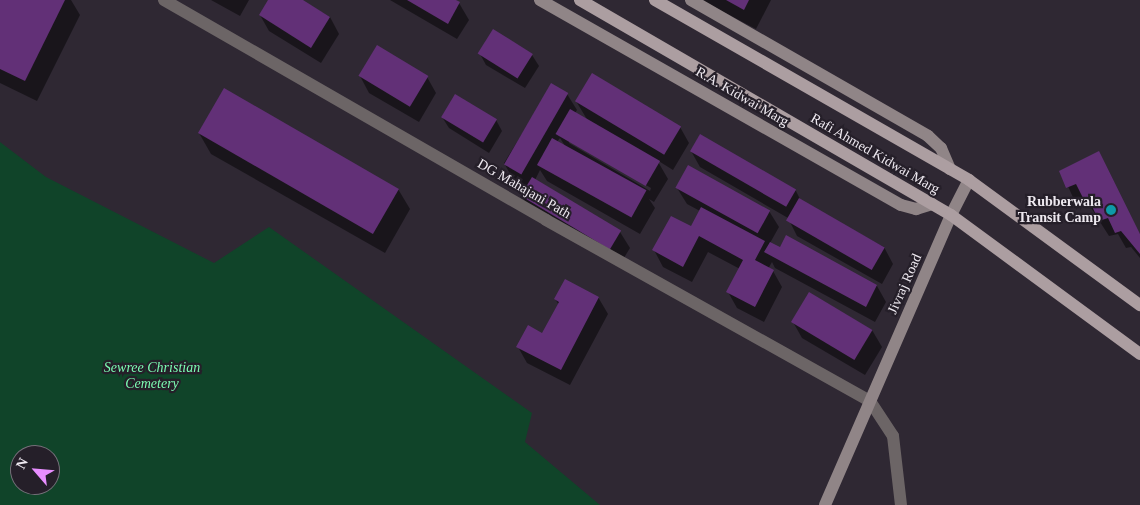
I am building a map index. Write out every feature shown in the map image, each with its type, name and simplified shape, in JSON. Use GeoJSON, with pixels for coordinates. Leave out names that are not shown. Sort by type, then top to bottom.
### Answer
{"type":"FeatureCollection","features":[{"type":"Feature","properties":{"kind":"main road","name":"Rafi Ahmed Kidwai Marg"},"geometry":{"type":"LineString","coordinates":[[580,0],[951,216],[1140,354]]}},
{"type":"Feature","properties":{"kind":"main road"},"geometry":{"type":"LineString","coordinates":[[656,0],[969,180],[1140,305]]}},
{"type":"Feature","properties":{"kind":"street","name":"DG Mahajani Path"},"geometry":{"type":"LineString","coordinates":[[164,0],[546,220],[870,401]]}},
{"type":"Feature","properties":{"kind":"street","name":"R.A. Kidwai Marg"},"geometry":{"type":"LineString","coordinates":[[540,0],[902,205],[916,208],[932,204]]}},
{"type":"Feature","properties":{"kind":"street"},"geometry":{"type":"LineString","coordinates":[[691,0],[928,136],[941,148],[950,169]]}},
{"type":"Feature","properties":{"kind":"street","name":"Jivraj Road"},"geometry":{"type":"LineString","coordinates":[[825,505],[951,216],[969,180]]}},
{"type":"Feature","properties":{"kind":"street"},"geometry":{"type":"LineString","coordinates":[[870,401],[894,436],[900,505]]}},
{"type":"Feature","properties":{"kind":"green space","name":"Sewree Christian Cemetery"},"geometry":{"type":"Polygon","coordinates":[[[0,142],[46,177],[214,263],[269,227],[532,413],[525,442],[600,505],[0,505],[0,142]]]}},
{"type":"Feature","properties":{"kind":"building"},"geometry":{"type":"Polygon","coordinates":[[[0,0],[65,0],[25,81],[0,69],[0,0]]]}},
{"type":"Feature","properties":{"kind":"building"},"geometry":{"type":"Polygon","coordinates":[[[268,0],[303,0],[330,17],[311,48],[259,15],[268,0]]]}},
{"type":"Feature","properties":{"kind":"building"},"geometry":{"type":"Polygon","coordinates":[[[407,0],[456,0],[460,2],[448,24],[407,0]]]}},
{"type":"Feature","properties":{"kind":"building"},"geometry":{"type":"Polygon","coordinates":[[[726,0],[749,0],[744,10],[726,0]]]}},
{"type":"Feature","properties":{"kind":"building"},"geometry":{"type":"Polygon","coordinates":[[[493,29],[533,54],[517,78],[478,54],[493,29]]]}},
{"type":"Feature","properties":{"kind":"building"},"geometry":{"type":"Polygon","coordinates":[[[377,45],[428,76],[410,107],[358,76],[377,45]]]}},
{"type":"Feature","properties":{"kind":"building"},"geometry":{"type":"Polygon","coordinates":[[[592,73],[681,127],[664,155],[575,101],[592,73]]]}},
{"type":"Feature","properties":{"kind":"building"},"geometry":{"type":"Polygon","coordinates":[[[551,83],[568,93],[521,174],[504,164],[551,83]]]}},
{"type":"Feature","properties":{"kind":"building"},"geometry":{"type":"Polygon","coordinates":[[[224,88],[399,189],[373,234],[198,133],[224,88]]]}},
{"type":"Feature","properties":{"kind":"building"},"geometry":{"type":"Polygon","coordinates":[[[455,94],[497,119],[483,142],[441,117],[455,94]]]}},
{"type":"Feature","properties":{"kind":"building"},"geometry":{"type":"Polygon","coordinates":[[[570,109],[660,161],[646,186],[556,134],[570,109]]]}},
{"type":"Feature","properties":{"kind":"building"},"geometry":{"type":"Polygon","coordinates":[[[700,134],[796,190],[786,207],[690,151],[700,134]]]}},
{"type":"Feature","properties":{"kind":"building"},"geometry":{"type":"Polygon","coordinates":[[[552,138],[646,190],[631,217],[537,165],[552,138]]]}},
{"type":"Feature","properties":{"kind":"building","name":"Rubberwala Transit Camp"},"geometry":{"type":"Polygon","coordinates":[[[1099,151],[1140,234],[1140,254],[1121,231],[1115,233],[1108,218],[1099,221],[1089,200],[1085,202],[1076,184],[1066,188],[1059,171],[1099,151]]]}},
{"type":"Feature","properties":{"kind":"building"},"geometry":{"type":"Polygon","coordinates":[[[688,165],[770,211],[758,233],[675,188],[688,165]]]}},
{"type":"Feature","properties":{"kind":"building"},"geometry":{"type":"Polygon","coordinates":[[[532,177],[621,231],[610,249],[521,196],[532,177]]]}},
{"type":"Feature","properties":{"kind":"building"},"geometry":{"type":"Polygon","coordinates":[[[799,198],[885,247],[872,270],[786,221],[799,198]]]}},
{"type":"Feature","properties":{"kind":"building"},"geometry":{"type":"Polygon","coordinates":[[[701,207],[765,241],[755,260],[774,270],[755,307],[726,292],[743,260],[699,236],[683,267],[652,250],[671,216],[691,226],[701,207]]]}},
{"type":"Feature","properties":{"kind":"building"},"geometry":{"type":"Polygon","coordinates":[[[786,235],[877,285],[866,307],[764,252],[770,242],[780,247],[786,235]]]}},
{"type":"Feature","properties":{"kind":"building"},"geometry":{"type":"Polygon","coordinates":[[[565,279],[599,297],[561,370],[516,347],[528,325],[542,333],[559,302],[554,299],[565,279]]]}},
{"type":"Feature","properties":{"kind":"building"},"geometry":{"type":"Polygon","coordinates":[[[809,292],[872,330],[854,360],[791,322],[809,292]]]}},
{"type":"Feature","properties":{"kind":"place","name":"Rubberwala Transit Camp"},"geometry":{"type":"Point","coordinates":[1111,210]}}]}
